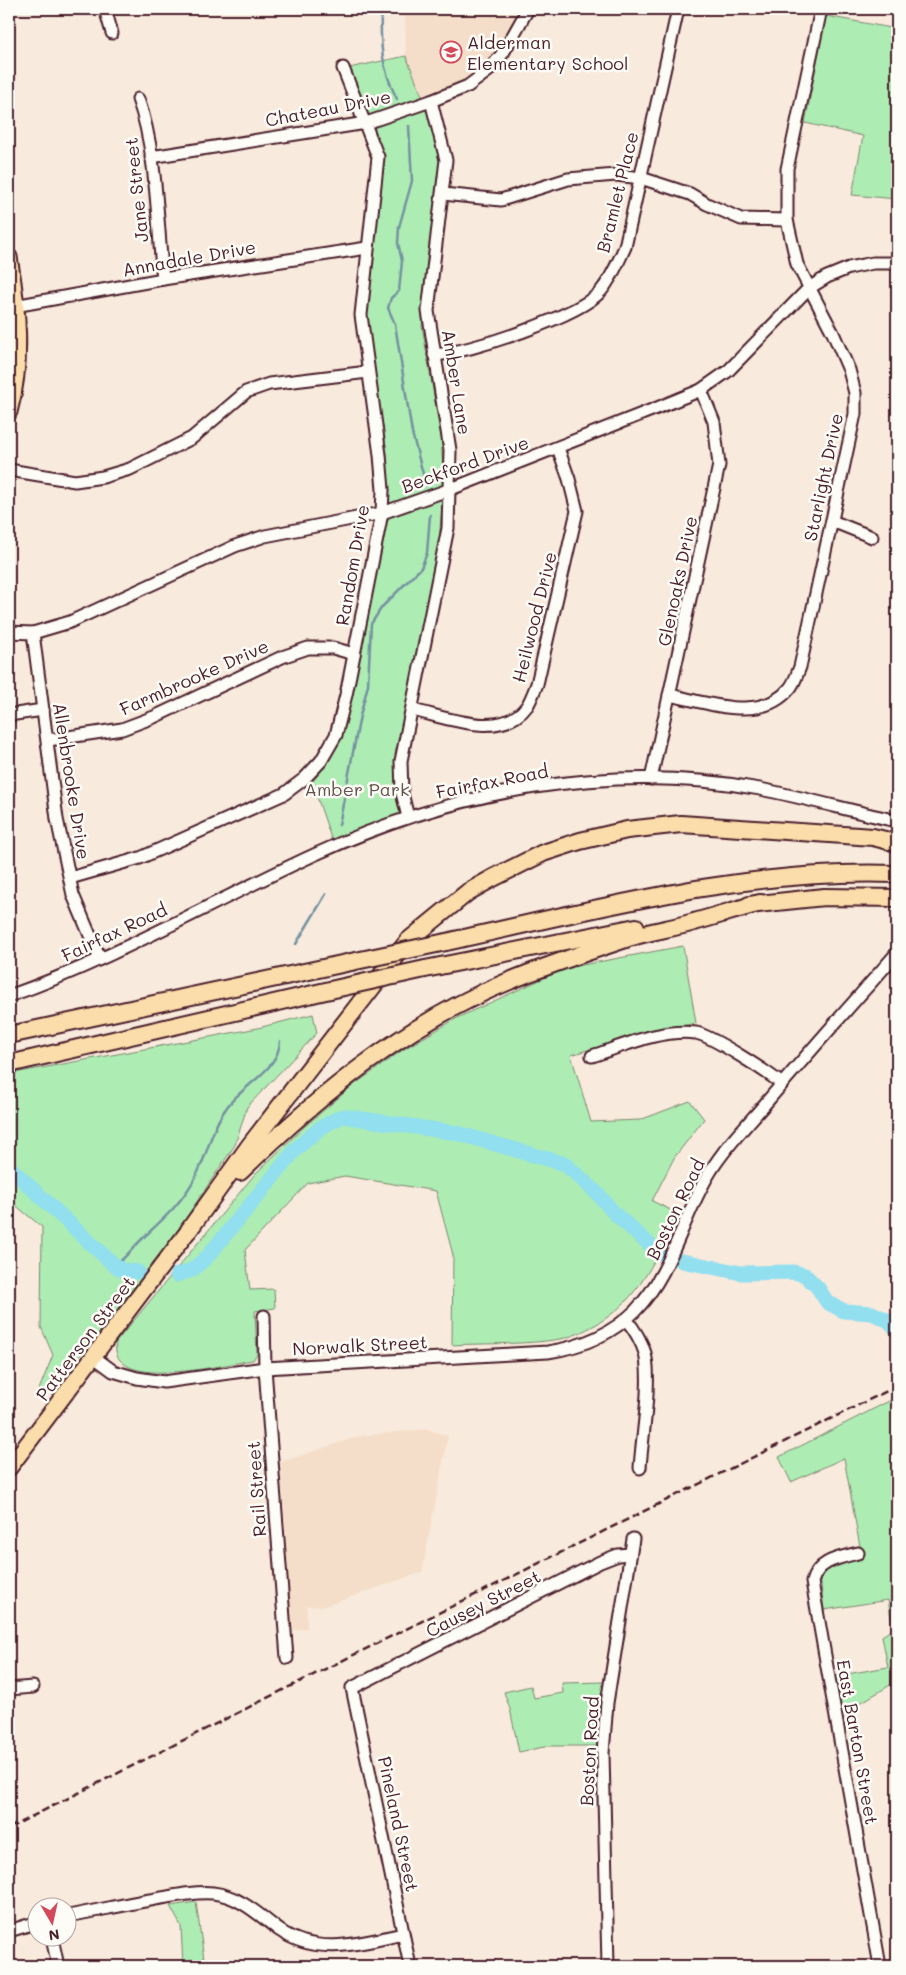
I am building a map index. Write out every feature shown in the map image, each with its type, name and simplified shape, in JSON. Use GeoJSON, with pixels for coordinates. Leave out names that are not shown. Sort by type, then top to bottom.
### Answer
{"type":"FeatureCollection","features":[{"type":"Feature","properties":{"kind":"highway"},"geometry":{"type":"LineString","coordinates":[[189,1230],[250,1145],[408,941],[468,892],[493,878],[544,853],[580,841],[627,830],[681,824],[873,837],[897,842]]}},
{"type":"Feature","properties":{"kind":"highway"},"geometry":{"type":"LineString","coordinates":[[9,1035],[612,906],[768,879],[841,874],[897,874]]}},
{"type":"Feature","properties":{"kind":"highway"},"geometry":{"type":"LineString","coordinates":[[9,1064],[330,990],[760,903],[824,897],[897,898]]}},
{"type":"Feature","properties":{"kind":"highway"},"geometry":{"type":"LineString","coordinates":[[189,1230],[264,1149],[338,1084],[403,1038],[445,1012],[506,982],[633,936],[694,922],[760,903]]}},
{"type":"Feature","properties":{"kind":"main road"},"geometry":{"type":"LineString","coordinates":[[9,257],[18,349],[13,396],[9,412]]}},
{"type":"Feature","properties":{"kind":"main road","name":"Patterson Street"},"geometry":{"type":"LineString","coordinates":[[9,1468],[189,1230]]}},
{"type":"Feature","properties":{"kind":"street"},"geometry":{"type":"LineString","coordinates":[[105,9],[112,33]]}},
{"type":"Feature","properties":{"kind":"street","name":"Chateau Drive"},"geometry":{"type":"LineString","coordinates":[[151,157],[366,122],[431,101],[468,86],[488,71],[503,52],[528,9]]}},
{"type":"Feature","properties":{"kind":"street","name":"Bramlet Place"},"geometry":{"type":"LineString","coordinates":[[434,355],[475,348],[582,308],[595,297],[614,273],[625,247],[678,9]]}},
{"type":"Feature","properties":{"kind":"street","name":"Starlight Drive"},"geometry":{"type":"LineString","coordinates":[[669,695],[747,709],[776,700],[791,688],[800,667],[855,414],[855,393],[842,353],[796,264],[787,220],[787,169],[821,9]]}},
{"type":"Feature","properties":{"kind":"street","name":"Random Drive"},"geometry":{"type":"LineString","coordinates":[[70,878],[140,858],[284,794],[304,779],[321,761],[336,735],[382,513],[383,490],[380,455],[360,315],[378,157],[366,122],[343,68]]}},
{"type":"Feature","properties":{"kind":"street","name":"Jane Street"},"geometry":{"type":"LineString","coordinates":[[138,99],[145,118],[151,157],[163,279]]}},
{"type":"Feature","properties":{"kind":"street","name":"Amber Lane"},"geometry":{"type":"LineString","coordinates":[[408,817],[402,793],[401,761],[448,528],[451,489],[450,450],[446,413],[434,355],[428,311],[446,160],[431,101]]}},
{"type":"Feature","properties":{"kind":"street"},"geometry":{"type":"LineString","coordinates":[[443,194],[501,200],[568,179],[616,175],[641,178],[690,194],[741,219],[787,220]]}},
{"type":"Feature","properties":{"kind":"street","name":"Annadale Drive"},"geometry":{"type":"LineString","coordinates":[[13,307],[163,279],[367,248]]}},
{"type":"Feature","properties":{"kind":"street","name":"Beckford Drive"},"geometry":{"type":"LineString","coordinates":[[9,632],[32,633],[70,622],[235,546],[265,536],[382,513],[451,489],[702,390],[728,371],[809,288],[827,277],[849,268],[873,263],[897,262]]}},
{"type":"Feature","properties":{"kind":"street"},"geometry":{"type":"LineString","coordinates":[[9,470],[76,480],[103,477],[130,469],[192,438],[246,392],[269,384],[368,372]]}},
{"type":"Feature","properties":{"kind":"street","name":"Glenoaks Drive"},"geometry":{"type":"LineString","coordinates":[[651,779],[719,465],[714,422],[702,390]]}},
{"type":"Feature","properties":{"kind":"street","name":"Heilwood Drive"},"geometry":{"type":"LineString","coordinates":[[412,710],[486,725],[506,722],[526,707],[537,684],[577,511],[572,486],[558,448]]}},
{"type":"Feature","properties":{"kind":"street"},"geometry":{"type":"LineString","coordinates":[[832,521],[872,536]]}},
{"type":"Feature","properties":{"kind":"street","name":"Allenbrooke Drive"},"geometry":{"type":"LineString","coordinates":[[32,633],[48,740],[56,819],[73,895],[100,959]]}},
{"type":"Feature","properties":{"kind":"street","name":"Farmbrooke Drive"},"geometry":{"type":"LineString","coordinates":[[48,740],[122,729],[154,717],[282,657],[308,648],[333,648],[354,654]]}},
{"type":"Feature","properties":{"kind":"street"},"geometry":{"type":"LineString","coordinates":[[9,715],[44,710]]}},
{"type":"Feature","properties":{"kind":"street","name":"Fairfax Road"},"geometry":{"type":"LineString","coordinates":[[9,996],[100,959],[315,854],[408,817],[517,790],[586,782],[651,779],[711,783],[760,789],[897,821]]}},
{"type":"Feature","properties":{"kind":"street","name":"Boston Road"},"geometry":{"type":"LineString","coordinates":[[626,1319],[644,1302],[660,1280],[694,1202],[710,1171],[782,1084],[897,953]]}},
{"type":"Feature","properties":{"kind":"street"},"geometry":{"type":"LineString","coordinates":[[592,1056],[636,1042],[672,1034],[697,1033],[765,1070],[782,1084]]}},
{"type":"Feature","properties":{"kind":"street","name":"Rail Street"},"geometry":{"type":"LineString","coordinates":[[264,1316],[265,1368],[287,1658]]}},
{"type":"Feature","properties":{"kind":"street"},"geometry":{"type":"LineString","coordinates":[[626,1319],[635,1332],[645,1355],[646,1380],[640,1468]]}},
{"type":"Feature","properties":{"kind":"street","name":"Norwalk Street"},"geometry":{"type":"LineString","coordinates":[[94,1357],[113,1371],[138,1378],[164,1382],[265,1368],[548,1352],[591,1341],[611,1331],[626,1319]]}},
{"type":"Feature","properties":{"kind":"street","name":"Boston Road"},"geometry":{"type":"LineString","coordinates":[[608,1966],[603,1753],[607,1703],[633,1540]]}},
{"type":"Feature","properties":{"kind":"street","name":"East Barton Street"},"geometry":{"type":"LineString","coordinates":[[858,1553],[824,1564],[818,1568],[812,1582],[880,1966]]}},
{"type":"Feature","properties":{"kind":"street","name":"Causey Street"},"geometry":{"type":"LineString","coordinates":[[352,1688],[600,1562],[618,1555],[630,1554]]}},
{"type":"Feature","properties":{"kind":"street"},"geometry":{"type":"LineString","coordinates":[[9,1689],[32,1687]]}},
{"type":"Feature","properties":{"kind":"street","name":"Pineland Street"},"geometry":{"type":"LineString","coordinates":[[352,1688],[410,1966]]}},
{"type":"Feature","properties":{"kind":"street"},"geometry":{"type":"LineString","coordinates":[[78,1914],[167,1897],[214,1894],[247,1906],[281,1931],[301,1942],[328,1947],[356,1944],[403,1934]]}},
{"type":"Feature","properties":{"kind":"street"},"geometry":{"type":"LineString","coordinates":[[9,1931],[28,1925]]}},
{"type":"Feature","properties":{"kind":"street"},"geometry":{"type":"LineString","coordinates":[[54,1948],[58,1966]]}},
{"type":"Feature","properties":{"kind":"shaded area","name":"Alderman Elementary School"},"geometry":{"type":"Polygon","coordinates":[[[405,9],[520,9],[498,49],[476,73],[457,84],[422,97],[406,56],[405,9]]]}},
{"type":"Feature","properties":{"kind":"shaded area"},"geometry":{"type":"Polygon","coordinates":[[[427,1429],[448,1436],[422,1572],[322,1607],[307,1606],[307,1628],[291,1630],[281,1462],[360,1436],[427,1429]]]}},
{"type":"Feature","properties":{"kind":"green space"},"geometry":{"type":"Polygon","coordinates":[[[826,16],[897,29],[897,199],[852,195],[863,136],[805,123],[826,16]]]}},
{"type":"Feature","properties":{"kind":"green space","name":"Amber Park"},"geometry":{"type":"Polygon","coordinates":[[[406,56],[433,128],[439,158],[440,173],[422,326],[441,437],[444,483],[439,541],[396,769],[400,816],[332,841],[312,782],[332,755],[346,724],[385,529],[388,497],[387,453],[365,318],[384,166],[376,132],[349,68],[406,56]]]}},
{"type":"Feature","properties":{"kind":"green space"},"geometry":{"type":"Polygon","coordinates":[[[683,946],[696,1023],[631,1037],[571,1055],[591,1122],[640,1120],[690,1101],[704,1119],[674,1158],[652,1201],[677,1213],[662,1246],[635,1290],[611,1315],[582,1332],[560,1339],[520,1343],[452,1345],[453,1255],[436,1191],[345,1176],[308,1183],[245,1250],[250,1290],[274,1289],[275,1308],[255,1311],[257,1354],[253,1360],[196,1370],[149,1372],[130,1367],[118,1358],[116,1342],[255,1174],[305,1126],[351,1087],[404,1049],[459,1017],[566,968],[683,946]]]}},
{"type":"Feature","properties":{"kind":"green space"},"geometry":{"type":"Polygon","coordinates":[[[313,1014],[317,1033],[247,1107],[235,1145],[169,1243],[93,1340],[44,1397],[38,1392],[53,1355],[41,1327],[42,1227],[9,1200],[9,1074],[258,1028],[313,1014]]]}},
{"type":"Feature","properties":{"kind":"green space"},"geometry":{"type":"Polygon","coordinates":[[[897,1397],[897,1681],[842,1714],[835,1676],[888,1667],[882,1636],[893,1629],[888,1600],[824,1610],[820,1576],[824,1571],[862,1558],[844,1458],[791,1482],[779,1457],[897,1397]]]}},
{"type":"Feature","properties":{"kind":"green space"},"geometry":{"type":"Polygon","coordinates":[[[604,1682],[597,1746],[549,1746],[519,1752],[510,1709],[504,1692],[531,1686],[534,1698],[563,1693],[562,1683],[604,1682]]]}},
{"type":"Feature","properties":{"kind":"green space"},"geometry":{"type":"Polygon","coordinates":[[[196,1902],[205,1966],[183,1966],[181,1926],[170,1906],[196,1902]]]}},
{"type":"Feature","properties":{"kind":"waterway"},"geometry":{"type":"LineString","coordinates":[[381,9],[383,55],[388,76],[397,99]]}},
{"type":"Feature","properties":{"kind":"waterway"},"geometry":{"type":"LineString","coordinates":[[409,126],[412,181],[399,227],[398,243],[402,261],[399,291],[391,298],[388,308],[395,324],[412,433],[426,485]]}},
{"type":"Feature","properties":{"kind":"waterway"},"geometry":{"type":"LineString","coordinates":[[339,825],[360,716],[368,685],[371,624],[382,607],[421,568],[427,553],[430,515]]}},
{"type":"Feature","properties":{"kind":"waterway"},"geometry":{"type":"LineString","coordinates":[[296,944],[326,894]]}},
{"type":"Feature","properties":{"kind":"waterway"},"geometry":{"type":"LineString","coordinates":[[115,1266],[164,1218],[185,1194],[200,1168],[213,1132],[222,1115],[234,1099],[267,1069],[274,1060],[280,1041]]}},
{"type":"Feature","properties":{"kind":"waterway"},"geometry":{"type":"LineString","coordinates":[[177,1275],[192,1270],[208,1256],[296,1149],[320,1128],[342,1116],[457,1133],[565,1164],[598,1194],[614,1213],[659,1253]]}},
{"type":"Feature","properties":{"kind":"waterway"},"geometry":{"type":"LineString","coordinates":[[9,1167],[115,1266],[122,1270],[138,1272]]}},
{"type":"Feature","properties":{"kind":"waterway"},"geometry":{"type":"LineString","coordinates":[[682,1261],[741,1273],[793,1272],[805,1275],[818,1288],[827,1302],[844,1311],[872,1313],[889,1321],[897,1330]]}},
{"type":"Feature","properties":{"kind":"railway"},"geometry":{"type":"LineString","coordinates":[[9,1828],[897,1386]]}},
{"type":"Feature","properties":{"kind":"place","name":"Alderman Elementary School"},"geometry":{"type":"Point","coordinates":[451,52]}}]}
